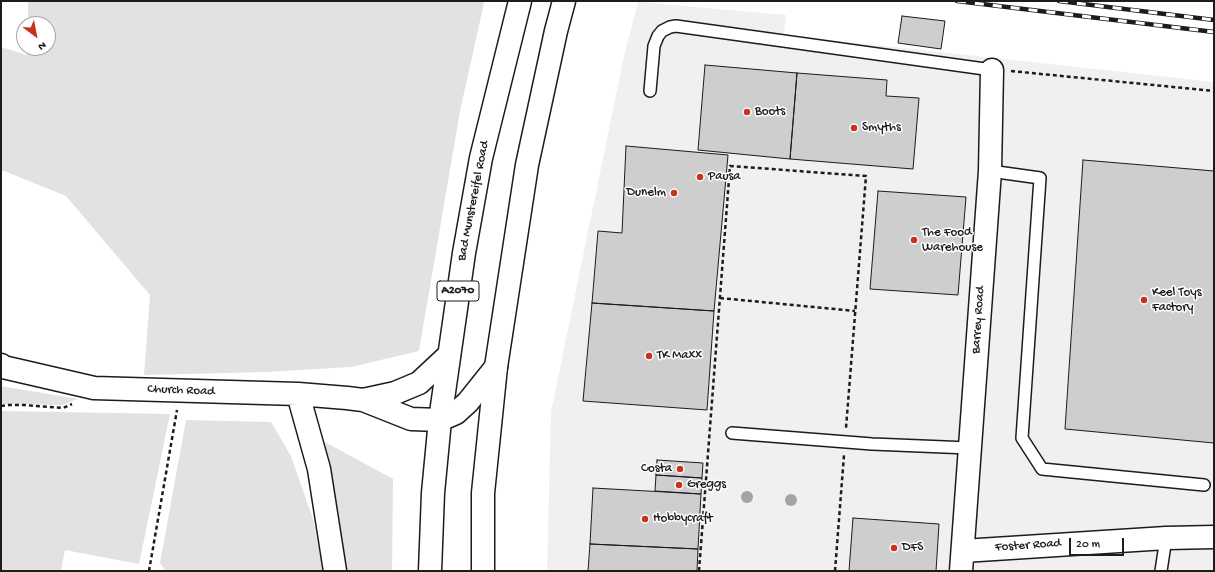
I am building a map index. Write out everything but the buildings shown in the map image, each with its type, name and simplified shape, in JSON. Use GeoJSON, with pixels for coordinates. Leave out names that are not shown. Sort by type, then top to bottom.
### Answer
{"type":"FeatureCollection","features":[{"type":"Feature","properties":{"kind":"main road"},"geometry":{"type":"LineString","coordinates":[[483,571],[483,494],[496,368],[527,165],[556,31],[564,1]]}},
{"type":"Feature","properties":{"kind":"main road","name":"Bad Munstereifel Road"},"geometry":{"type":"LineString","coordinates":[[430,571],[433,493],[448,355],[481,158],[518,8]]}},
{"type":"Feature","properties":{"kind":"main road","name":"Barrey Road"},"geometry":{"type":"LineString","coordinates":[[962,561],[990,171],[992,70]]}},
{"type":"Feature","properties":{"kind":"main road","name":"Church Road"},"geometry":{"type":"LineString","coordinates":[[364,400],[394,393],[419,383],[448,355]]}},
{"type":"Feature","properties":{"kind":"main road","name":"Church Road"},"geometry":{"type":"LineString","coordinates":[[2,367],[94,388],[298,394],[364,400],[411,419],[440,420],[456,413],[468,402],[496,368]]}},
{"type":"Feature","properties":{"kind":"main road"},"geometry":{"type":"LineString","coordinates":[[298,394],[319,469],[336,571]]}},
{"type":"Feature","properties":{"kind":"main road","name":"Foster Road"},"geometry":{"type":"LineString","coordinates":[[962,561],[1166,538],[1214,537]]}},
{"type":"Feature","properties":{"kind":"lane"},"geometry":{"type":"LineString","coordinates":[[650,91],[654,46],[658,36],[662,31],[676,26],[992,70]]}},
{"type":"Feature","properties":{"kind":"lane"},"geometry":{"type":"LineString","coordinates":[[990,171],[1040,178],[1022,438],[1042,469],[1204,485]]}},
{"type":"Feature","properties":{"kind":"lane"},"geometry":{"type":"LineString","coordinates":[[732,433],[845,442],[969,448]]}},
{"type":"Feature","properties":{"kind":"lane"},"geometry":{"type":"LineString","coordinates":[[1161,571],[1166,538]]}},
{"type":"Feature","properties":{"kind":"path"},"geometry":{"type":"LineString","coordinates":[[992,70],[1214,91]]}},
{"type":"Feature","properties":{"kind":"path"},"geometry":{"type":"LineString","coordinates":[[699,571],[730,166],[866,176],[835,571]]}},
{"type":"Feature","properties":{"kind":"path"},"geometry":{"type":"LineString","coordinates":[[720,298],[855,311]]}},
{"type":"Feature","properties":{"kind":"path"},"geometry":{"type":"LineString","coordinates":[[1,406],[8,405],[63,408],[87,399],[94,388]]}},
{"type":"Feature","properties":{"kind":"path"},"geometry":{"type":"LineString","coordinates":[[149,571],[181,391]]}},
{"type":"Feature","properties":{"kind":"shaded area"},"geometry":{"type":"Polygon","coordinates":[[[28,1],[482,1],[484,3],[460,111],[419,351],[351,367],[266,372],[144,375],[150,295],[66,196],[1,171],[1,47],[16,52],[16,56],[56,56],[56,16],[28,16],[28,1]]]}},
{"type":"Feature","properties":{"kind":"shaded area"},"geometry":{"type":"Polygon","coordinates":[[[638,2],[786,15],[784,35],[1214,82],[1214,571],[547,571],[551,412],[624,56],[638,2]]]}},
{"type":"Feature","properties":{"kind":"shaded area"},"geometry":{"type":"Polygon","coordinates":[[[1,386],[78,399],[62,405],[1,404],[1,386]]]}},
{"type":"Feature","properties":{"kind":"shaded area"},"geometry":{"type":"Polygon","coordinates":[[[1,411],[170,414],[139,564],[65,550],[61,571],[1,571],[1,411]]]}},
{"type":"Feature","properties":{"kind":"shaded area"},"geometry":{"type":"Polygon","coordinates":[[[186,420],[271,422],[291,456],[313,519],[323,571],[166,571],[160,563],[186,420]]]}},
{"type":"Feature","properties":{"kind":"shaded area"},"geometry":{"type":"Polygon","coordinates":[[[325,442],[393,479],[392,571],[346,571],[325,442]]]}},
{"type":"Feature","properties":{"kind":"railway"},"geometry":{"type":"LineString","coordinates":[[957,1],[1214,32]]}},
{"type":"Feature","properties":{"kind":"railway"},"geometry":{"type":"LineString","coordinates":[[1059,1],[1214,20]]}},
{"type":"Feature","properties":{"kind":"place","name":"Boots"},"geometry":{"type":"Point","coordinates":[747,112]}},
{"type":"Feature","properties":{"kind":"place","name":"Smyths"},"geometry":{"type":"Point","coordinates":[854,128]}},
{"type":"Feature","properties":{"kind":"place","name":"Pausa"},"geometry":{"type":"Point","coordinates":[700,177]}},
{"type":"Feature","properties":{"kind":"place","name":"Dunelm"},"geometry":{"type":"Point","coordinates":[674,193]}},
{"type":"Feature","properties":{"kind":"place","name":"The Food Warehouse"},"geometry":{"type":"Point","coordinates":[914,240]}},
{"type":"Feature","properties":{"kind":"place","name":"Keel Toys Factory"},"geometry":{"type":"Point","coordinates":[1144,300]}},
{"type":"Feature","properties":{"kind":"place","name":"TK Maxx"},"geometry":{"type":"Point","coordinates":[649,356]}},
{"type":"Feature","properties":{"kind":"place","name":"Costa"},"geometry":{"type":"Point","coordinates":[680,469]}},
{"type":"Feature","properties":{"kind":"place","name":"Greggs"},"geometry":{"type":"Point","coordinates":[679,485]}},
{"type":"Feature","properties":{"kind":"place","name":"Hobbycraft"},"geometry":{"type":"Point","coordinates":[645,519]}},
{"type":"Feature","properties":{"kind":"place","name":"DFS"},"geometry":{"type":"Point","coordinates":[894,548]}}]}
